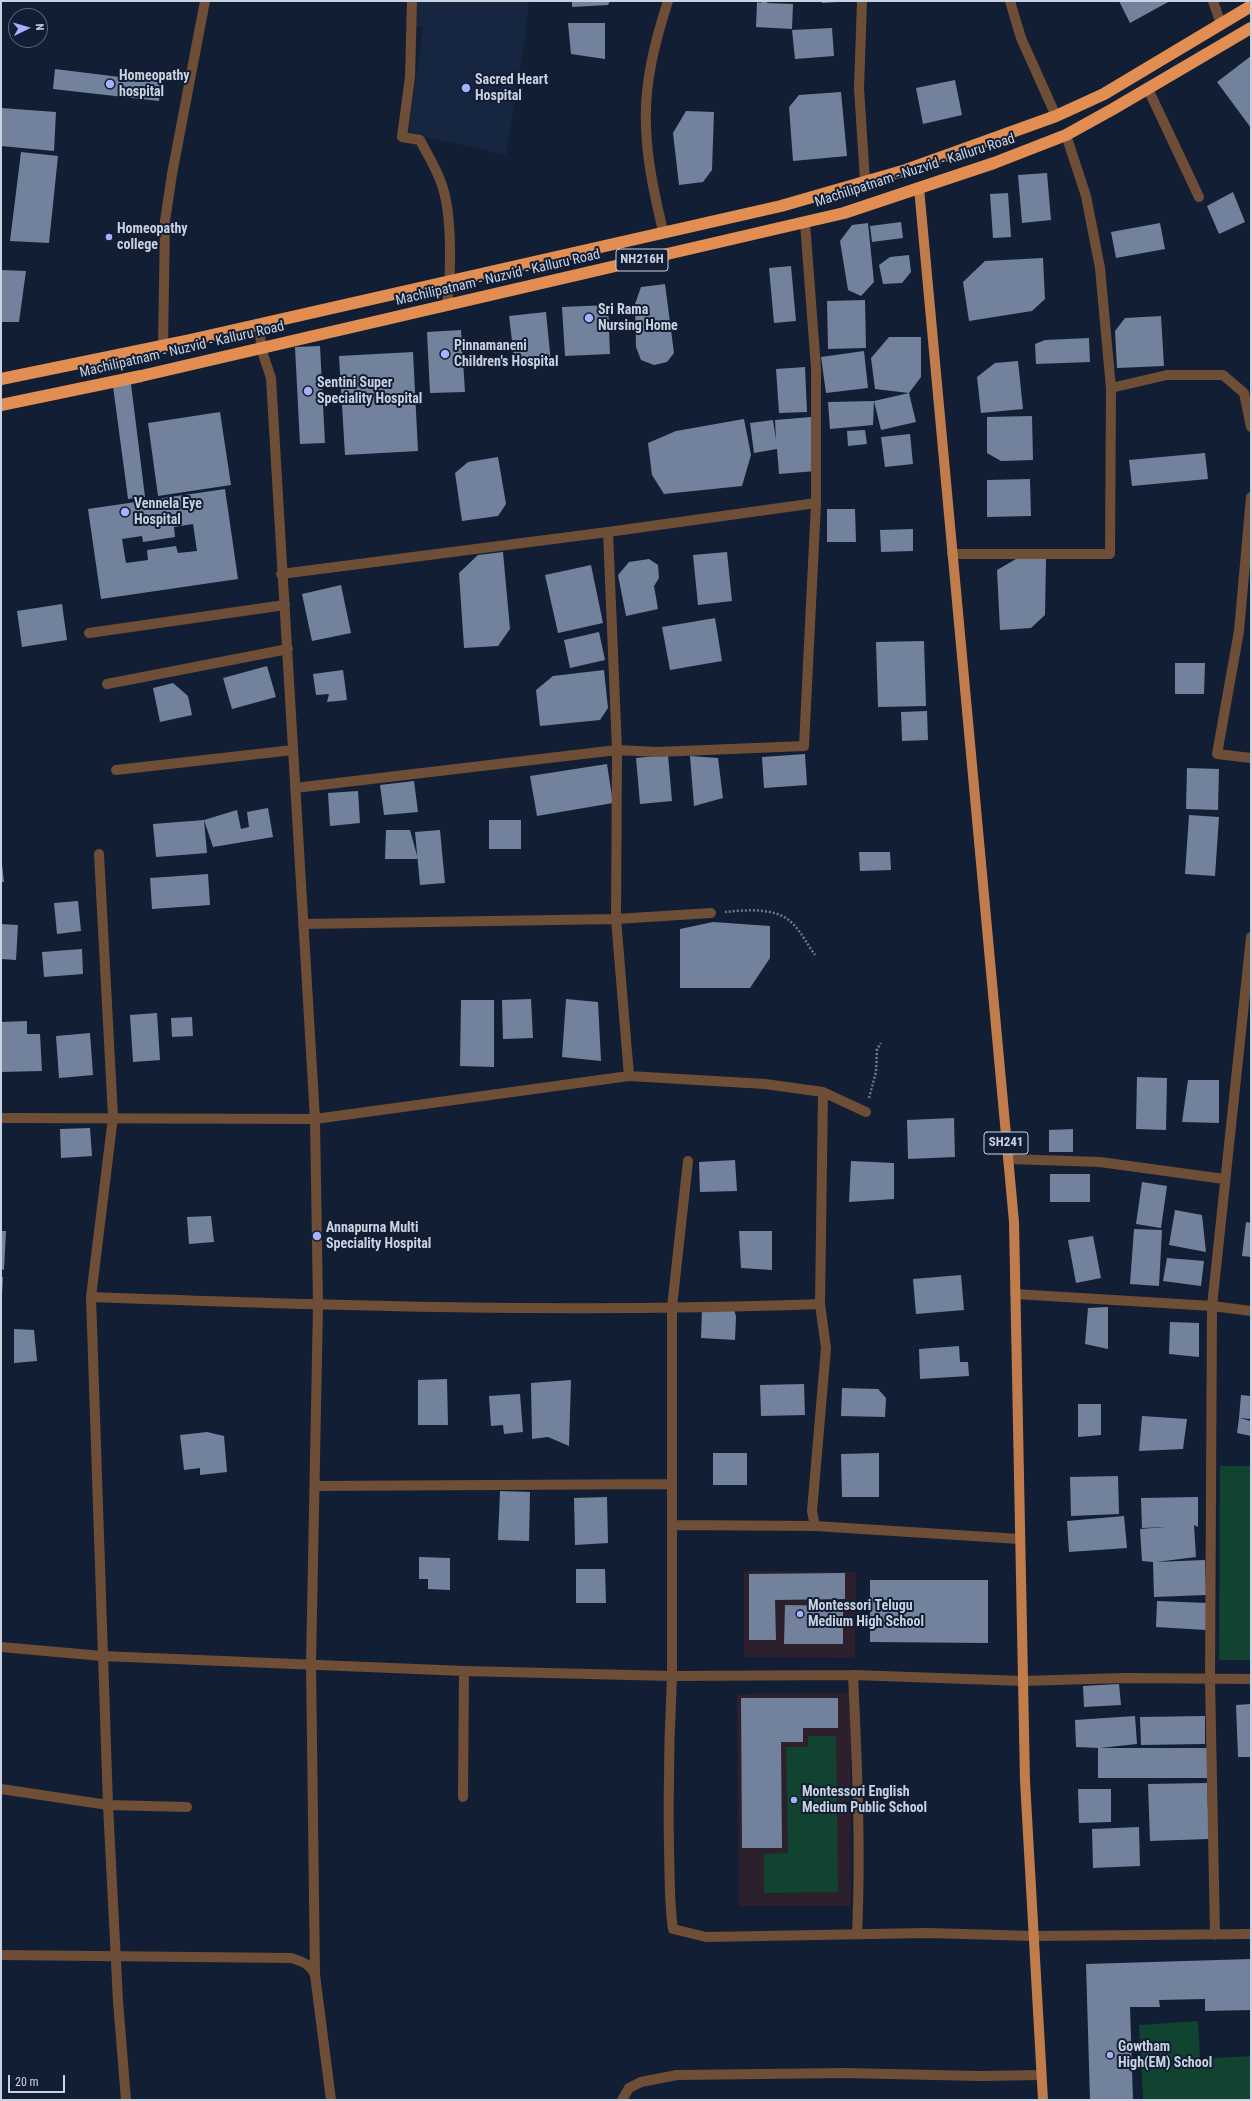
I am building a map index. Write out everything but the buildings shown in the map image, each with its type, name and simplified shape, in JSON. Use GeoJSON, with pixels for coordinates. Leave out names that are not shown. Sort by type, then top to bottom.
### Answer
{"type":"FeatureCollection","features":[{"type":"Feature","properties":{"kind":"highway","name":"Machilipatnam - Nuzvid - Kalluru Road"},"geometry":{"type":"LineString","coordinates":[[1,379],[162,346],[450,282],[663,231],[781,206],[865,181],[944,157],[1056,116],[1104,94],[1251,6]]}},
{"type":"Feature","properties":{"kind":"highway","name":"Machilipatnam - Nuzvid - Kalluru Road"},"geometry":{"type":"LineString","coordinates":[[1,406],[261,348],[844,213],[994,163],[1066,135],[1251,29]]}},
{"type":"Feature","properties":{"kind":"main road","name":"SH241"},"geometry":{"type":"LineString","coordinates":[[919,188],[1014,1222],[1025,1781],[1043,2100]]}},
{"type":"Feature","properties":{"kind":"street"},"geometry":{"type":"LineString","coordinates":[[162,346],[165,220],[172,174],[205,1]]}},
{"type":"Feature","properties":{"kind":"street"},"geometry":{"type":"LineString","coordinates":[[412,1],[410,77],[402,137],[420,140],[444,191],[447,209],[450,282],[447,305]]}},
{"type":"Feature","properties":{"kind":"street"},"geometry":{"type":"LineString","coordinates":[[663,231],[652,184],[646,126],[651,66],[657,36],[668,1]]}},
{"type":"Feature","properties":{"kind":"street"},"geometry":{"type":"LineString","coordinates":[[862,1],[859,88],[865,181]]}},
{"type":"Feature","properties":{"kind":"street"},"geometry":{"type":"LineString","coordinates":[[1010,1],[1021,38],[1056,116]]}},
{"type":"Feature","properties":{"kind":"street"},"geometry":{"type":"LineString","coordinates":[[1213,1],[1221,24]]}},
{"type":"Feature","properties":{"kind":"street"},"geometry":{"type":"LineString","coordinates":[[1148,89],[1199,197]]}},
{"type":"Feature","properties":{"kind":"street"},"geometry":{"type":"LineString","coordinates":[[952,554],[1110,554],[1111,388],[1100,268],[1086,196],[1066,135]]}},
{"type":"Feature","properties":{"kind":"street"},"geometry":{"type":"LineString","coordinates":[[295,788],[617,750],[657,752],[804,746],[816,503],[816,368],[805,222]]}},
{"type":"Feature","properties":{"kind":"street"},"geometry":{"type":"LineString","coordinates":[[260,324],[261,348],[271,378],[281,574],[288,649],[315,1119],[318,1305],[316,1486],[311,1664],[315,1975],[331,2100]]}},
{"type":"Feature","properties":{"kind":"street"},"geometry":{"type":"LineString","coordinates":[[1111,388],[1167,375],[1223,375],[1244,393],[1251,427]]}},
{"type":"Feature","properties":{"kind":"street"},"geometry":{"type":"LineString","coordinates":[[1251,497],[1248,570],[1239,631],[1217,754],[1251,758]]}},
{"type":"Feature","properties":{"kind":"street"},"geometry":{"type":"LineString","coordinates":[[281,574],[608,532],[816,503]]}},
{"type":"Feature","properties":{"kind":"street"},"geometry":{"type":"LineString","coordinates":[[608,532],[617,750],[616,919],[629,1076]]}},
{"type":"Feature","properties":{"kind":"street"},"geometry":{"type":"LineString","coordinates":[[89,633],[285,605]]}},
{"type":"Feature","properties":{"kind":"street"},"geometry":{"type":"LineString","coordinates":[[108,684],[288,649]]}},
{"type":"Feature","properties":{"kind":"street"},"geometry":{"type":"LineString","coordinates":[[116,770],[293,750]]}},
{"type":"Feature","properties":{"kind":"street"},"geometry":{"type":"LineString","coordinates":[[100,854],[113,1117],[91,1297],[108,1805],[116,1957],[126,2100]]}},
{"type":"Feature","properties":{"kind":"street"},"geometry":{"type":"LineString","coordinates":[[303,924],[616,919],[711,913]]}},
{"type":"Feature","properties":{"kind":"street"},"geometry":{"type":"LineString","coordinates":[[1215,1935],[1210,1678],[1212,1306],[1224,1180],[1251,937]]}},
{"type":"Feature","properties":{"kind":"street"},"geometry":{"type":"LineString","coordinates":[[1,1118],[113,1117],[315,1119],[629,1076],[765,1084],[823,1092],[866,1112]]}},
{"type":"Feature","properties":{"kind":"street"},"geometry":{"type":"LineString","coordinates":[[815,1526],[812,1511],[826,1348],[820,1304],[823,1092]]}},
{"type":"Feature","properties":{"kind":"street"},"geometry":{"type":"LineString","coordinates":[[1008,1159],[1100,1162],[1224,1180]]}},
{"type":"Feature","properties":{"kind":"street"},"geometry":{"type":"LineString","coordinates":[[688,1161],[672,1307],[672,1676],[669,1730],[668,1817],[669,1903],[673,1929],[706,1937],[928,1933],[1034,1936],[1251,1934]]}},
{"type":"Feature","properties":{"kind":"street"},"geometry":{"type":"LineString","coordinates":[[1015,1294],[1212,1306],[1251,1311]]}},
{"type":"Feature","properties":{"kind":"street"},"geometry":{"type":"LineString","coordinates":[[91,1297],[318,1305],[587,1308],[672,1307],[702,1309],[820,1304]]}},
{"type":"Feature","properties":{"kind":"street"},"geometry":{"type":"LineString","coordinates":[[316,1486],[671,1484]]}},
{"type":"Feature","properties":{"kind":"street"},"geometry":{"type":"LineString","coordinates":[[673,1525],[815,1526],[1020,1539]]}},
{"type":"Feature","properties":{"kind":"street"},"geometry":{"type":"LineString","coordinates":[[1,1647],[102,1656],[464,1670],[672,1676],[853,1675],[1023,1681],[1210,1678],[1251,1679]]}},
{"type":"Feature","properties":{"kind":"street"},"geometry":{"type":"LineString","coordinates":[[463,1797],[464,1670]]}},
{"type":"Feature","properties":{"kind":"street"},"geometry":{"type":"LineString","coordinates":[[853,1675],[857,1757],[859,1889],[857,1934]]}},
{"type":"Feature","properties":{"kind":"street"},"geometry":{"type":"LineString","coordinates":[[1,1789],[108,1805],[187,1807]]}},
{"type":"Feature","properties":{"kind":"street"},"geometry":{"type":"LineString","coordinates":[[1,1955],[291,1958],[312,1968],[315,1975]]}},
{"type":"Feature","properties":{"kind":"street"},"geometry":{"type":"LineString","coordinates":[[622,2100],[629,2088],[641,2082],[677,2075],[845,2073],[980,2076],[1041,2075]]}},
{"type":"Feature","properties":{"kind":"path"},"geometry":{"type":"LineString","coordinates":[[711,913],[754,910],[785,917],[798,929],[815,955]]}},
{"type":"Feature","properties":{"kind":"path"},"geometry":{"type":"LineString","coordinates":[[866,1112],[871,1085],[876,1072],[877,1049],[881,1043]]}},
{"type":"Feature","properties":{"kind":"shaded area","name":"Sacred Heart Hospital"},"geometry":{"type":"Polygon","coordinates":[[[407,1],[529,1],[524,45],[506,155],[408,133],[423,27],[405,24],[407,1]]]}},
{"type":"Feature","properties":{"kind":"shaded area","name":"Montessori Telugu Medium High School"},"geometry":{"type":"Polygon","coordinates":[[[744,1571],[856,1572],[855,1658],[744,1657],[744,1571]]]}},
{"type":"Feature","properties":{"kind":"shaded area","name":"Montessori English Medium Public School"},"geometry":{"type":"Polygon","coordinates":[[[850,1693],[851,1906],[739,1906],[737,1694],[850,1693]]]}},
{"type":"Feature","properties":{"kind":"green space"},"geometry":{"type":"Polygon","coordinates":[[[1220,1466],[1251,1466],[1251,1660],[1219,1660],[1220,1466]]]}},
{"type":"Feature","properties":{"kind":"green space"},"geometry":{"type":"Polygon","coordinates":[[[808,1736],[836,1736],[838,1892],[764,1893],[764,1854],[788,1853],[786,1747],[808,1747],[808,1736]]]}},
{"type":"Feature","properties":{"kind":"green space"},"geometry":{"type":"Polygon","coordinates":[[[1198,2021],[1200,2059],[1251,2056],[1251,2100],[1143,2100],[1139,2025],[1198,2021]]]}},
{"type":"Feature","properties":{"kind":"place","name":"Homeopathy hospital"},"geometry":{"type":"Point","coordinates":[110,84]}},
{"type":"Feature","properties":{"kind":"place","name":"Sacred Heart Hospital"},"geometry":{"type":"Point","coordinates":[466,88]}},
{"type":"Feature","properties":{"kind":"place","name":"Homeopathy college"},"geometry":{"type":"Point","coordinates":[109,237]}},
{"type":"Feature","properties":{"kind":"place","name":"Sri Rama Nursing Home"},"geometry":{"type":"Point","coordinates":[589,318]}},
{"type":"Feature","properties":{"kind":"place","name":"Pinnamaneni Children's Hospital"},"geometry":{"type":"Point","coordinates":[445,354]}},
{"type":"Feature","properties":{"kind":"place","name":"Sentini Super Speciality Hospital"},"geometry":{"type":"Point","coordinates":[308,391]}},
{"type":"Feature","properties":{"kind":"place","name":"Vennela Eye Hospital"},"geometry":{"type":"Point","coordinates":[125,512]}},
{"type":"Feature","properties":{"kind":"place","name":"Annapurna Multi Speciality Hospital"},"geometry":{"type":"Point","coordinates":[317,1236]}},
{"type":"Feature","properties":{"kind":"place","name":"Montessori Telugu Medium High School"},"geometry":{"type":"Point","coordinates":[800,1614]}},
{"type":"Feature","properties":{"kind":"place","name":"Montessori English Medium Public School"},"geometry":{"type":"Point","coordinates":[794,1800]}},
{"type":"Feature","properties":{"kind":"place","name":"Gowtham High(EM) School"},"geometry":{"type":"Point","coordinates":[1110,2055]}}]}
